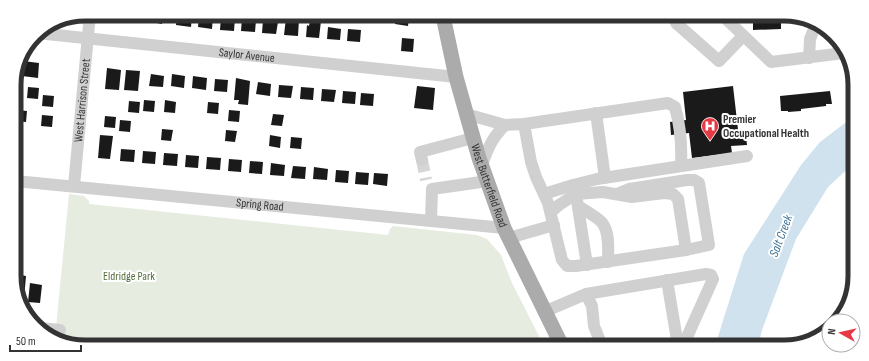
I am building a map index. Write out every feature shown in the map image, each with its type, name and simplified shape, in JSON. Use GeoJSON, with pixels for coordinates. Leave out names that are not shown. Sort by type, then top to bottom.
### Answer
{"type":"FeatureCollection","features":[{"type":"Feature","properties":{"kind":"main road","name":"West Butterfield Road"},"geometry":{"type":"LineString","coordinates":[[444,21],[456,77],[482,165],[507,233],[559,340]]}},
{"type":"Feature","properties":{"kind":"street","name":"West Harrison Street"},"geometry":{"type":"LineString","coordinates":[[74,186],[89,21]]}},
{"type":"Feature","properties":{"kind":"street"},"geometry":{"type":"LineString","coordinates":[[678,21],[676,23],[719,61],[743,36]]}},
{"type":"Feature","properties":{"kind":"street"},"geometry":{"type":"LineString","coordinates":[[728,21],[771,62],[840,54]]}},
{"type":"Feature","properties":{"kind":"street"},"geometry":{"type":"LineString","coordinates":[[808,58],[810,40],[814,29]]}},
{"type":"Feature","properties":{"kind":"street","name":"Saylor Avenue"},"geometry":{"type":"LineString","coordinates":[[47,34],[456,77]]}},
{"type":"Feature","properties":{"kind":"street"},"geometry":{"type":"LineString","coordinates":[[466,114],[505,125],[524,124],[668,103],[675,107],[682,138],[681,166]]}},
{"type":"Feature","properties":{"kind":"street"},"geometry":{"type":"LineString","coordinates":[[596,114],[606,178]]}},
{"type":"Feature","properties":{"kind":"street"},"geometry":{"type":"LineString","coordinates":[[524,124],[531,162],[550,212],[562,260],[567,266],[608,262],[709,245],[699,183],[694,180],[629,189],[616,194]]}},
{"type":"Feature","properties":{"kind":"street"},"geometry":{"type":"LineString","coordinates":[[482,165],[488,147],[505,125]]}},
{"type":"Feature","properties":{"kind":"street"},"geometry":{"type":"LineString","coordinates":[[422,160],[420,152],[473,138]]}},
{"type":"Feature","properties":{"kind":"street"},"geometry":{"type":"LineString","coordinates":[[544,194],[573,185],[606,178],[747,156]]}},
{"type":"Feature","properties":{"kind":"street"},"geometry":{"type":"LineString","coordinates":[[431,221],[429,185],[488,181]]}},
{"type":"Feature","properties":{"kind":"street","name":"Spring Road"},"geometry":{"type":"LineString","coordinates":[[21,182],[431,221],[507,233]]}},
{"type":"Feature","properties":{"kind":"street"},"geometry":{"type":"LineString","coordinates":[[550,212],[577,200],[603,192],[632,197],[664,193],[673,194],[678,199],[686,250]]}},
{"type":"Feature","properties":{"kind":"street"},"geometry":{"type":"LineString","coordinates":[[577,200],[603,224],[607,234],[608,262]]}},
{"type":"Feature","properties":{"kind":"street"},"geometry":{"type":"LineString","coordinates":[[577,200],[587,265]]}},
{"type":"Feature","properties":{"kind":"street"},"geometry":{"type":"LineString","coordinates":[[507,233],[554,225]]}},
{"type":"Feature","properties":{"kind":"street"},"geometry":{"type":"LineString","coordinates":[[546,311],[586,294],[706,274],[711,276],[712,279],[686,340]]}},
{"type":"Feature","properties":{"kind":"street"},"geometry":{"type":"LineString","coordinates":[[667,280],[677,340]]}},
{"type":"Feature","properties":{"kind":"street"},"geometry":{"type":"LineString","coordinates":[[586,294],[592,306],[594,326],[600,340]]}},
{"type":"Feature","properties":{"kind":"street"},"geometry":{"type":"LineString","coordinates":[[49,329],[60,330]]}},
{"type":"Feature","properties":{"kind":"green space","name":"Eldridge Park"},"geometry":{"type":"Polygon","coordinates":[[[69,194],[84,196],[89,201],[89,204],[388,235],[393,226],[477,235],[487,239],[501,255],[512,283],[541,340],[85,340],[64,337],[56,332],[69,194]]]}},
{"type":"Feature","properties":{"kind":"water","name":"Salt Creek"},"geometry":{"type":"Polygon","coordinates":[[[848,122],[848,169],[828,187],[796,239],[760,340],[717,340],[744,254],[801,165],[820,142],[848,122]]]}},
{"type":"Feature","properties":{"kind":"building"},"geometry":{"type":"Polygon","coordinates":[[[162,21],[162,24],[151,22],[162,21]]]}},
{"type":"Feature","properties":{"kind":"building"},"geometry":{"type":"Polygon","coordinates":[[[176,21],[192,21],[191,27],[176,25],[176,21]]]}},
{"type":"Feature","properties":{"kind":"building"},"geometry":{"type":"Polygon","coordinates":[[[198,21],[213,21],[212,29],[198,27],[198,21]]]}},
{"type":"Feature","properties":{"kind":"building"},"geometry":{"type":"Polygon","coordinates":[[[221,21],[235,21],[234,31],[220,30],[221,21]]]}},
{"type":"Feature","properties":{"kind":"building"},"geometry":{"type":"Polygon","coordinates":[[[242,21],[256,21],[255,32],[241,31],[242,21]]]}},
{"type":"Feature","properties":{"kind":"building"},"geometry":{"type":"Polygon","coordinates":[[[263,21],[278,22],[276,34],[262,33],[263,21]]]}},
{"type":"Feature","properties":{"kind":"building"},"geometry":{"type":"Polygon","coordinates":[[[286,21],[299,21],[298,36],[284,35],[286,21]]]}},
{"type":"Feature","properties":{"kind":"building"},"geometry":{"type":"Polygon","coordinates":[[[310,21],[321,21],[319,38],[306,37],[307,25],[309,26],[310,21]]]}},
{"type":"Feature","properties":{"kind":"building"},"geometry":{"type":"Polygon","coordinates":[[[395,21],[408,21],[408,26],[395,24],[395,21]]]}},
{"type":"Feature","properties":{"kind":"building"},"geometry":{"type":"Polygon","coordinates":[[[753,21],[781,21],[781,29],[753,30],[753,21]]]}},
{"type":"Feature","properties":{"kind":"building"},"geometry":{"type":"Polygon","coordinates":[[[328,27],[341,29],[340,40],[327,39],[328,27]]]}},
{"type":"Feature","properties":{"kind":"building"},"geometry":{"type":"Polygon","coordinates":[[[348,29],[361,30],[360,42],[347,41],[348,29]]]}},
{"type":"Feature","properties":{"kind":"building"},"geometry":{"type":"Polygon","coordinates":[[[402,38],[414,39],[413,52],[401,51],[402,38]]]}},
{"type":"Feature","properties":{"kind":"building"},"geometry":{"type":"Polygon","coordinates":[[[26,61],[39,63],[38,78],[22,76],[26,61]]]}},
{"type":"Feature","properties":{"kind":"building"},"geometry":{"type":"Polygon","coordinates":[[[107,68],[121,70],[119,90],[105,89],[107,68]]]}},
{"type":"Feature","properties":{"kind":"building"},"geometry":{"type":"Polygon","coordinates":[[[126,70],[140,71],[138,91],[124,90],[126,70]]]}},
{"type":"Feature","properties":{"kind":"building"},"geometry":{"type":"Polygon","coordinates":[[[151,74],[164,76],[163,87],[149,86],[151,74]]]}},
{"type":"Feature","properties":{"kind":"building"},"geometry":{"type":"Polygon","coordinates":[[[172,74],[185,76],[184,88],[171,86],[172,74]]]}},
{"type":"Feature","properties":{"kind":"building"},"geometry":{"type":"Polygon","coordinates":[[[193,76],[207,78],[206,90],[192,88],[193,76]]]}},
{"type":"Feature","properties":{"kind":"building"},"geometry":{"type":"Polygon","coordinates":[[[236,78],[250,81],[248,105],[238,104],[239,100],[234,100],[236,78]]]}},
{"type":"Feature","properties":{"kind":"building"},"geometry":{"type":"Polygon","coordinates":[[[215,79],[228,80],[227,92],[214,91],[215,79]]]}},
{"type":"Feature","properties":{"kind":"building"},"geometry":{"type":"Polygon","coordinates":[[[258,82],[271,84],[270,96],[256,94],[258,82]]]}},
{"type":"Feature","properties":{"kind":"building"},"geometry":{"type":"Polygon","coordinates":[[[279,85],[293,86],[291,98],[278,97],[279,85]]]}},
{"type":"Feature","properties":{"kind":"building"},"geometry":{"type":"Polygon","coordinates":[[[417,86],[435,88],[433,110],[414,108],[417,86]]]}},
{"type":"Feature","properties":{"kind":"building"},"geometry":{"type":"Polygon","coordinates":[[[733,86],[739,138],[746,137],[747,145],[731,146],[732,153],[692,158],[689,133],[671,135],[670,122],[686,120],[683,92],[733,86]]]}},
{"type":"Feature","properties":{"kind":"building"},"geometry":{"type":"Polygon","coordinates":[[[28,87],[39,88],[38,99],[27,98],[28,87]]]}},
{"type":"Feature","properties":{"kind":"building"},"geometry":{"type":"Polygon","coordinates":[[[301,87],[314,88],[313,100],[300,99],[301,87]]]}},
{"type":"Feature","properties":{"kind":"building"},"geometry":{"type":"Polygon","coordinates":[[[322,89],[336,90],[334,102],[321,101],[322,89]]]}},
{"type":"Feature","properties":{"kind":"building"},"geometry":{"type":"Polygon","coordinates":[[[343,91],[356,92],[355,104],[342,103],[343,91]]]}},
{"type":"Feature","properties":{"kind":"building"},"geometry":{"type":"Polygon","coordinates":[[[830,91],[832,104],[801,109],[801,111],[781,111],[780,96],[830,91]]]}},
{"type":"Feature","properties":{"kind":"building"},"geometry":{"type":"Polygon","coordinates":[[[361,93],[374,94],[373,106],[360,105],[361,93]]]}},
{"type":"Feature","properties":{"kind":"building"},"geometry":{"type":"Polygon","coordinates":[[[43,95],[54,96],[53,107],[42,106],[43,95]]]}},
{"type":"Feature","properties":{"kind":"building"},"geometry":{"type":"Polygon","coordinates":[[[144,100],[155,101],[154,112],[143,111],[144,100]]]}},
{"type":"Feature","properties":{"kind":"building"},"geometry":{"type":"Polygon","coordinates":[[[165,100],[176,102],[175,113],[164,112],[165,100]]]}},
{"type":"Feature","properties":{"kind":"building"},"geometry":{"type":"Polygon","coordinates":[[[129,101],[140,102],[139,113],[128,112],[129,101]]]}},
{"type":"Feature","properties":{"kind":"building"},"geometry":{"type":"Polygon","coordinates":[[[208,102],[219,103],[218,114],[207,113],[208,102]]]}},
{"type":"Feature","properties":{"kind":"building"},"geometry":{"type":"Polygon","coordinates":[[[21,110],[27,111],[26,122],[21,122],[21,110]]]}},
{"type":"Feature","properties":{"kind":"building"},"geometry":{"type":"Polygon","coordinates":[[[229,110],[240,111],[239,122],[228,121],[229,110]]]}},
{"type":"Feature","properties":{"kind":"building"},"geometry":{"type":"Polygon","coordinates":[[[273,114],[284,115],[282,126],[271,125],[273,114]]]}},
{"type":"Feature","properties":{"kind":"building"},"geometry":{"type":"Polygon","coordinates":[[[42,115],[53,116],[52,127],[41,126],[42,115]]]}},
{"type":"Feature","properties":{"kind":"building"},"geometry":{"type":"Polygon","coordinates":[[[105,116],[116,117],[115,128],[104,127],[105,116]]]}},
{"type":"Feature","properties":{"kind":"building"},"geometry":{"type":"Polygon","coordinates":[[[120,120],[131,121],[130,132],[119,131],[120,120]]]}},
{"type":"Feature","properties":{"kind":"building"},"geometry":{"type":"Polygon","coordinates":[[[162,129],[173,130],[171,141],[161,140],[162,129]]]}},
{"type":"Feature","properties":{"kind":"building"},"geometry":{"type":"Polygon","coordinates":[[[226,130],[237,131],[235,142],[225,141],[226,130]]]}},
{"type":"Feature","properties":{"kind":"building"},"geometry":{"type":"Polygon","coordinates":[[[100,135],[113,136],[110,159],[98,158],[100,135]]]}},
{"type":"Feature","properties":{"kind":"building"},"geometry":{"type":"Polygon","coordinates":[[[270,135],[281,137],[280,148],[269,146],[270,135]]]}},
{"type":"Feature","properties":{"kind":"building"},"geometry":{"type":"Polygon","coordinates":[[[291,137],[302,138],[301,149],[290,148],[291,137]]]}},
{"type":"Feature","properties":{"kind":"building"},"geometry":{"type":"Polygon","coordinates":[[[121,149],[135,150],[134,162],[120,161],[121,149]]]}},
{"type":"Feature","properties":{"kind":"building"},"geometry":{"type":"Polygon","coordinates":[[[143,151],[156,152],[155,164],[142,163],[143,151]]]}},
{"type":"Feature","properties":{"kind":"building"},"geometry":{"type":"Polygon","coordinates":[[[164,153],[178,154],[177,166],[163,165],[164,153]]]}},
{"type":"Feature","properties":{"kind":"building"},"geometry":{"type":"Polygon","coordinates":[[[186,155],[199,156],[198,168],[185,167],[186,155]]]}},
{"type":"Feature","properties":{"kind":"building"},"geometry":{"type":"Polygon","coordinates":[[[207,157],[221,158],[220,170],[206,169],[207,157]]]}},
{"type":"Feature","properties":{"kind":"building"},"geometry":{"type":"Polygon","coordinates":[[[229,159],[242,160],[241,172],[228,171],[229,159]]]}},
{"type":"Feature","properties":{"kind":"building"},"geometry":{"type":"Polygon","coordinates":[[[250,161],[263,162],[262,174],[249,173],[250,161]]]}},
{"type":"Feature","properties":{"kind":"building"},"geometry":{"type":"Polygon","coordinates":[[[271,163],[285,165],[284,176],[270,175],[271,163]]]}},
{"type":"Feature","properties":{"kind":"building"},"geometry":{"type":"Polygon","coordinates":[[[293,166],[306,167],[305,179],[291,178],[293,166]]]}},
{"type":"Feature","properties":{"kind":"building"},"geometry":{"type":"Polygon","coordinates":[[[314,167],[328,169],[327,180],[313,179],[314,167]]]}},
{"type":"Feature","properties":{"kind":"building"},"geometry":{"type":"Polygon","coordinates":[[[336,170],[349,171],[348,183],[335,182],[336,170]]]}},
{"type":"Feature","properties":{"kind":"building"},"geometry":{"type":"Polygon","coordinates":[[[356,172],[369,173],[368,185],[355,184],[356,172]]]}},
{"type":"Feature","properties":{"kind":"building"},"geometry":{"type":"Polygon","coordinates":[[[374,173],[388,174],[387,186],[373,184],[374,173]]]}},
{"type":"Feature","properties":{"kind":"building"},"geometry":{"type":"Polygon","coordinates":[[[21,275],[26,276],[24,297],[21,275]]]}},
{"type":"Feature","properties":{"kind":"building"},"geometry":{"type":"Polygon","coordinates":[[[30,283],[42,285],[40,303],[28,302],[30,283]]]}},
{"type":"Feature","properties":{"kind":"tunnel"},"geometry":{"type":"LineString","coordinates":[[422,160],[426,180]]}},
{"type":"Feature","properties":{"kind":"place","name":"Premier Occupational Health"},"geometry":{"type":"Point","coordinates":[710,141]}}]}
